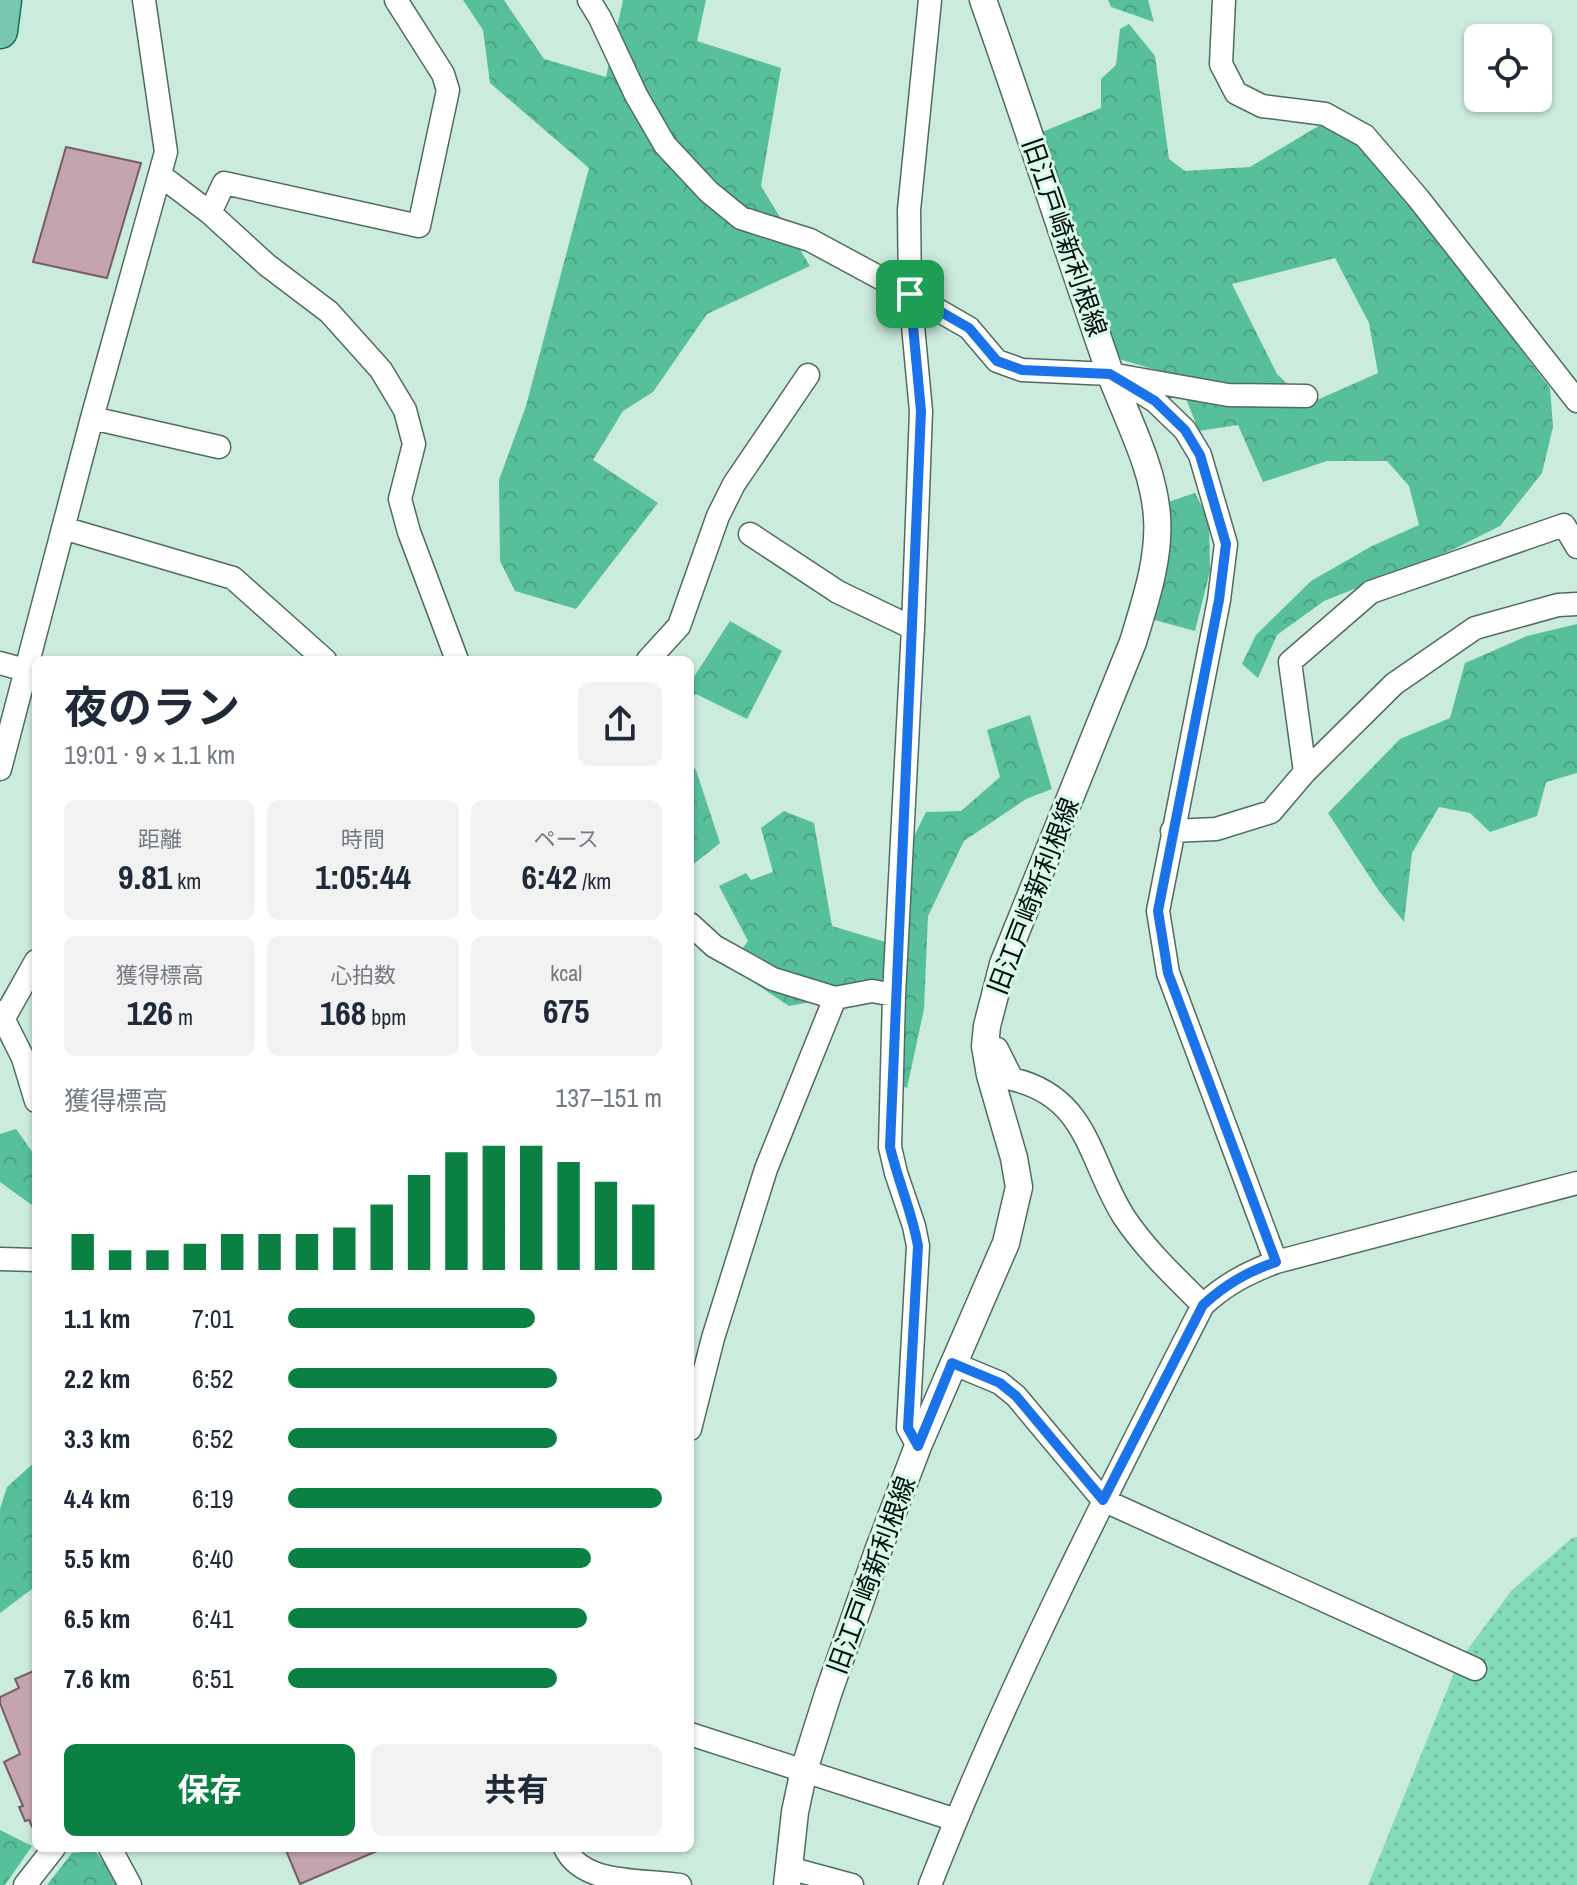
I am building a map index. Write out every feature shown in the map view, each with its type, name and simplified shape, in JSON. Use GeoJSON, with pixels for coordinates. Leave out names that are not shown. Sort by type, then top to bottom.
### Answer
{"type":"FeatureCollection","features":[{"type":"Feature","properties":{"kind":"main road"},"geometry":{"type":"LineString","coordinates":[[0,31],[4,0]]}},
{"type":"Feature","properties":{"kind":"street"},"geometry":{"type":"LineString","coordinates":[[34,656],[63,528],[166,152],[144,0]]}},
{"type":"Feature","properties":{"kind":"street"},"geometry":{"type":"LineString","coordinates":[[210,213],[224,183],[419,226],[448,90],[443,74],[396,0]]}},
{"type":"Feature","properties":{"kind":"street"},"geometry":{"type":"LineString","coordinates":[[589,0],[636,95],[665,145],[709,192],[741,218],[810,240],[969,328],[997,361],[1022,370],[1110,374],[1228,395],[1306,396]]}},
{"type":"Feature","properties":{"kind":"street"},"geometry":{"type":"LineString","coordinates":[[918,1446],[908,1428],[918,1246],[890,1147],[894,995],[921,411],[910,294],[909,210],[930,0]]}},
{"type":"Feature","properties":{"kind":"street","name":"旧江戸崎新利根線"},"geometry":{"type":"LineString","coordinates":[[788,1876],[795,1812],[804,1770],[878,1551],[952,1363],[1006,1243],[1019,1187],[1014,1158],[990,1075],[985,1046],[987,1026],[1003,964],[1133,642],[1153,565],[1157,516],[1152,490],[983,0]]}},
{"type":"Feature","properties":{"kind":"street"},"geometry":{"type":"LineString","coordinates":[[1224,0],[1221,64],[1236,93],[1262,106],[1325,114],[1365,136],[1418,198],[1577,401]]}},
{"type":"Feature","properties":{"kind":"street"},"geometry":{"type":"LineString","coordinates":[[160,175],[210,213],[267,265],[329,312],[381,370],[405,410],[414,444],[400,499],[409,532],[456,656]]}},
{"type":"Feature","properties":{"kind":"street"},"geometry":{"type":"LineString","coordinates":[[1110,374],[1155,401],[1185,430],[1200,455],[1226,544],[1219,600],[1158,911],[1168,973],[1276,1262]]}},
{"type":"Feature","properties":{"kind":"street"},"geometry":{"type":"LineString","coordinates":[[652,656],[679,626],[718,516],[734,484],[808,375]]}},
{"type":"Feature","properties":{"kind":"street"},"geometry":{"type":"LineString","coordinates":[[92,418],[219,447]]}},
{"type":"Feature","properties":{"kind":"street"},"geometry":{"type":"LineString","coordinates":[[1305,772],[1290,662],[1371,592],[1564,525],[1577,547]]}},
{"type":"Feature","properties":{"kind":"street"},"geometry":{"type":"LineString","coordinates":[[63,528],[233,578],[321,656]]}},
{"type":"Feature","properties":{"kind":"street"},"geometry":{"type":"LineString","coordinates":[[750,534],[838,592],[913,628]]}},
{"type":"Feature","properties":{"kind":"street"},"geometry":{"type":"LineString","coordinates":[[1172,831],[1216,829],[1271,812],[1305,772],[1394,684],[1475,628],[1558,605],[1577,604]]}},
{"type":"Feature","properties":{"kind":"street"},"geometry":{"type":"LineString","coordinates":[[0,663],[30,672],[0,769]]}},
{"type":"Feature","properties":{"kind":"street"},"geometry":{"type":"LineString","coordinates":[[694,928],[714,946],[773,979],[835,998],[872,991],[894,995]]}},
{"type":"Feature","properties":{"kind":"street"},"geometry":{"type":"LineString","coordinates":[[32,967],[2,1015],[23,1058],[32,1088]]}},
{"type":"Feature","properties":{"kind":"street"},"geometry":{"type":"LineString","coordinates":[[694,1413],[713,1338],[766,1169],[835,998]]}},
{"type":"Feature","properties":{"kind":"street"},"geometry":{"type":"LineString","coordinates":[[985,1046],[997,1049],[1012,1079],[1031,1084],[1070,1110],[1088,1139],[1123,1214],[1147,1247],[1203,1305]]}},
{"type":"Feature","properties":{"kind":"street"},"geometry":{"type":"LineString","coordinates":[[930,1885],[956,1820],[1103,1500],[1203,1305],[1226,1285],[1276,1262],[1577,1183]]}},
{"type":"Feature","properties":{"kind":"street"},"geometry":{"type":"LineString","coordinates":[[0,1259],[32,1260]]}},
{"type":"Feature","properties":{"kind":"street"},"geometry":{"type":"LineString","coordinates":[[952,1363],[1000,1383],[1016,1396],[1103,1500],[1475,1669]]}},
{"type":"Feature","properties":{"kind":"street"},"geometry":{"type":"LineString","coordinates":[[694,1735],[956,1820]]}},
{"type":"Feature","properties":{"kind":"street"},"geometry":{"type":"LineString","coordinates":[[25,1885],[51,1852]]}},
{"type":"Feature","properties":{"kind":"street"},"geometry":{"type":"LineString","coordinates":[[112,1852],[130,1885]]}},
{"type":"Feature","properties":{"kind":"street"},"geometry":{"type":"LineString","coordinates":[[566,1852],[571,1864],[584,1875],[604,1884],[680,1885]]}},
{"type":"Feature","properties":{"kind":"street"},"geometry":{"type":"LineString","coordinates":[[788,1876],[852,1885]]}},
{"type":"Feature","properties":{"kind":"green space"},"geometry":{"type":"Polygon","coordinates":[[[463,0],[504,0],[544,59],[606,77],[623,0],[706,0],[697,41],[781,68],[761,186],[810,266],[707,314],[653,392],[623,411],[593,460],[658,503],[576,609],[515,591],[500,561],[499,480],[526,406],[589,168],[490,83],[483,30],[463,0]]]}},
{"type":"Feature","properties":{"kind":"green space"},"geometry":{"type":"Polygon","coordinates":[[[1108,0],[1148,0],[1154,22],[1111,7],[1108,0]]]}},
{"type":"Feature","properties":{"kind":"green space"},"geometry":{"type":"Polygon","coordinates":[[[1129,24],[1155,56],[1169,159],[1185,171],[1250,167],[1322,124],[1357,143],[1409,201],[1550,388],[1553,427],[1542,473],[1500,526],[1450,551],[1324,601],[1277,635],[1258,678],[1242,664],[1256,635],[1311,581],[1372,546],[1419,525],[1409,486],[1387,461],[1327,461],[1263,482],[1238,425],[1199,431],[1177,376],[1112,357],[1042,132],[1101,108],[1101,79],[1116,65],[1120,29],[1129,24]],[[1335,258],[1232,284],[1277,374],[1308,404],[1378,373],[1369,323],[1335,258]]]}},
{"type":"Feature","properties":{"kind":"green space"},"geometry":{"type":"Polygon","coordinates":[[[1195,493],[1209,520],[1210,571],[1195,631],[1147,618],[1165,503],[1195,493]]]}},
{"type":"Feature","properties":{"kind":"green space"},"geometry":{"type":"Polygon","coordinates":[[[730,621],[782,651],[747,719],[694,695],[694,677],[730,621]]]}},
{"type":"Feature","properties":{"kind":"green space"},"geometry":{"type":"Polygon","coordinates":[[[1577,624],[1577,773],[1546,782],[1537,816],[1490,832],[1470,813],[1439,807],[1412,853],[1404,922],[1379,891],[1328,813],[1400,739],[1450,718],[1465,663],[1527,636],[1577,624]]]}},
{"type":"Feature","properties":{"kind":"green space"},"geometry":{"type":"Polygon","coordinates":[[[1030,715],[1052,789],[1026,799],[964,841],[928,916],[924,1009],[907,1088],[885,1079],[894,995],[872,991],[789,1006],[694,943],[694,932],[734,960],[748,941],[719,886],[746,873],[751,880],[773,872],[761,828],[784,811],[814,823],[832,926],[892,944],[899,867],[926,812],[961,811],[1000,777],[987,730],[1030,715]]]}},
{"type":"Feature","properties":{"kind":"green space"},"geometry":{"type":"Polygon","coordinates":[[[694,767],[696,770],[720,843],[694,864],[694,767]]]}},
{"type":"Feature","properties":{"kind":"green space"},"geometry":{"type":"Polygon","coordinates":[[[16,1129],[32,1151],[32,1205],[0,1182],[0,1134],[16,1129]]]}},
{"type":"Feature","properties":{"kind":"green space"},"geometry":{"type":"Polygon","coordinates":[[[32,1465],[32,1589],[0,1613],[0,1509],[7,1487],[32,1465]]]}},
{"type":"Feature","properties":{"kind":"green space"},"geometry":{"type":"Polygon","coordinates":[[[1577,1537],[1577,1885],[1368,1885],[1459,1661],[1511,1591],[1577,1537]]]}},
{"type":"Feature","properties":{"kind":"green space"},"geometry":{"type":"Polygon","coordinates":[[[0,1830],[32,1846],[5,1885],[0,1885],[0,1830]]]}},
{"type":"Feature","properties":{"kind":"green space"},"geometry":{"type":"Polygon","coordinates":[[[96,1852],[117,1885],[47,1885],[72,1853],[96,1852]]]}},
{"type":"Feature","properties":{"kind":"building"},"geometry":{"type":"Polygon","coordinates":[[[66,147],[141,163],[107,278],[33,262],[66,147]]]}},
{"type":"Feature","properties":{"kind":"building"},"geometry":{"type":"Polygon","coordinates":[[[32,1672],[32,1826],[29,1820],[25,1821],[19,1807],[23,1806],[4,1762],[20,1754],[0,1703],[0,1697],[19,1688],[15,1679],[32,1672]]]}},
{"type":"Feature","properties":{"kind":"building"},"geometry":{"type":"Polygon","coordinates":[[[287,1852],[375,1852],[300,1884],[287,1852]]]}},
{"type":"Feature","properties":{"kind":"route"},"geometry":{"type":"LineString","coordinates":[[910,294],[969,328],[997,361],[1022,370],[1110,374],[1155,401],[1185,430],[1200,455],[1226,544],[1219,600],[1158,911],[1168,973],[1276,1262],[1226,1285],[1203,1305],[1103,1500],[1016,1396],[1000,1383],[952,1363],[918,1446],[908,1428],[918,1246],[890,1147],[894,995],[899,941],[921,411],[910,294]]}}]}
